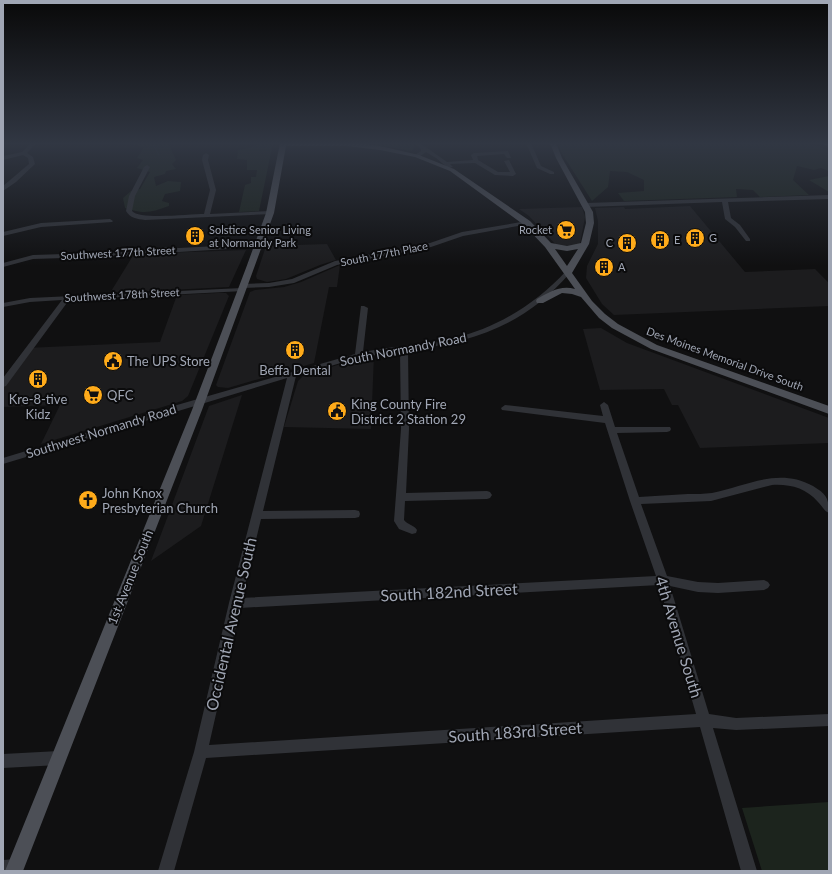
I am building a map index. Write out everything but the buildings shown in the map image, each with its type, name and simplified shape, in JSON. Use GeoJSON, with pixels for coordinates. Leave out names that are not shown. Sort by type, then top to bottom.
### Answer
{"type":"FeatureCollection","features":[{"type":"Feature","properties":{"kind":"main road","name":"1st Avenue South"},"geometry":{"type":"LineString","coordinates":[[11,868],[59,758],[200,402],[270,213],[276,184]]}},
{"type":"Feature","properties":{"kind":"main road","name":"Des Moines Memorial Drive South"},"geometry":{"type":"LineString","coordinates":[[472,184],[527,223],[548,245],[568,272],[582,295],[602,316],[615,326],[654,347],[829,410]]}},
{"type":"Feature","properties":{"kind":"main road"},"geometry":{"type":"LineString","coordinates":[[568,272],[585,244],[590,223],[589,212],[574,184]]}},
{"type":"Feature","properties":{"kind":"main road"},"geometry":{"type":"LineString","coordinates":[[548,245],[570,249],[577,248],[585,244]]}},
{"type":"Feature","properties":{"kind":"main road"},"geometry":{"type":"LineString","coordinates":[[540,302],[562,289],[571,290],[582,295]]}},
{"type":"Feature","properties":{"kind":"street"},"geometry":{"type":"LineString","coordinates":[[138,184],[132,196],[129,211],[132,215],[145,218],[270,213]]}},
{"type":"Feature","properties":{"kind":"street"},"geometry":{"type":"LineString","coordinates":[[206,216],[213,190],[211,184]]}},
{"type":"Feature","properties":{"kind":"street"},"geometry":{"type":"LineString","coordinates":[[586,205],[826,197],[829,203]]}},
{"type":"Feature","properties":{"kind":"street"},"geometry":{"type":"LineString","coordinates":[[725,200],[728,219],[739,226],[748,240]]}},
{"type":"Feature","properties":{"kind":"street"},"geometry":{"type":"LineString","coordinates":[[3,234],[28,227],[110,221]]}},
{"type":"Feature","properties":{"kind":"street","name":"South 177th Place"},"geometry":{"type":"LineString","coordinates":[[242,288],[294,281],[335,263],[431,245],[462,234],[527,223]]}},
{"type":"Feature","properties":{"kind":"street","name":"Southwest 177th Street"},"geometry":{"type":"LineString","coordinates":[[3,265],[24,259],[53,256],[127,254],[156,250],[258,246]]}},
{"type":"Feature","properties":{"kind":"street","name":"South Normandy Road"},"geometry":{"type":"LineString","coordinates":[[200,402],[359,355],[453,341],[470,336],[508,320],[540,302],[557,286],[568,272]]}},
{"type":"Feature","properties":{"kind":"street","name":"Southwest 178th Street"},"geometry":{"type":"LineString","coordinates":[[3,305],[30,300],[242,288]]}},
{"type":"Feature","properties":{"kind":"street"},"geometry":{"type":"LineString","coordinates":[[3,384],[67,298]]}},
{"type":"Feature","properties":{"kind":"street"},"geometry":{"type":"LineString","coordinates":[[359,355],[364,308]]}},
{"type":"Feature","properties":{"kind":"street"},"geometry":{"type":"LineString","coordinates":[[404,348],[405,428],[399,521],[403,526],[412,530]]}},
{"type":"Feature","properties":{"kind":"street","name":"Occidental Avenue South"},"geometry":{"type":"LineString","coordinates":[[166,871],[201,752],[235,603],[292,375]]}},
{"type":"Feature","properties":{"kind":"street","name":"Southwest Normandy Road"},"geometry":{"type":"LineString","coordinates":[[3,460],[200,402]]}},
{"type":"Feature","properties":{"kind":"street","name":"4th Avenue South"},"geometry":{"type":"LineString","coordinates":[[604,405],[635,501],[663,580],[749,871]]}},
{"type":"Feature","properties":{"kind":"street"},"geometry":{"type":"LineString","coordinates":[[505,408],[574,415],[610,425],[667,429]]}},
{"type":"Feature","properties":{"kind":"street"},"geometry":{"type":"LineString","coordinates":[[635,501],[711,497],[772,481],[789,481],[799,483],[820,497],[829,509]]}},
{"type":"Feature","properties":{"kind":"street"},"geometry":{"type":"LineString","coordinates":[[401,497],[487,495]]}},
{"type":"Feature","properties":{"kind":"street"},"geometry":{"type":"LineString","coordinates":[[257,515],[355,514]]}},
{"type":"Feature","properties":{"kind":"street","name":"South 182nd Street"},"geometry":{"type":"LineString","coordinates":[[235,603],[663,580],[698,587],[712,588],[764,585]]}},
{"type":"Feature","properties":{"kind":"street","name":"South 183rd Street"},"geometry":{"type":"LineString","coordinates":[[201,752],[705,720],[736,724],[829,720]]}},
{"type":"Feature","properties":{"kind":"street"},"geometry":{"type":"LineString","coordinates":[[3,761],[59,758]]}},
{"type":"Feature","properties":{"kind":"shaded area"},"geometry":{"type":"Polygon","coordinates":[[[143,184],[156,184],[156,186],[161,184],[181,184],[180,191],[165,194],[162,201],[169,203],[169,206],[147,212],[125,208],[123,198],[131,191],[140,189],[143,184]]]}},
{"type":"Feature","properties":{"kind":"shaded area"},"geometry":{"type":"Polygon","coordinates":[[[265,184],[259,211],[239,212],[245,185],[265,184]]]}},
{"type":"Feature","properties":{"kind":"shaded area"},"geometry":{"type":"Polygon","coordinates":[[[581,184],[608,184],[608,187],[592,201],[581,184]]]}},
{"type":"Feature","properties":{"kind":"shaded area"},"geometry":{"type":"Polygon","coordinates":[[[644,184],[797,184],[809,195],[760,197],[753,190],[736,189],[737,197],[624,201],[618,193],[644,191],[644,184]]]}},
{"type":"Feature","properties":{"kind":"shaded area"},"geometry":{"type":"Polygon","coordinates":[[[815,184],[829,184],[829,192],[815,184]]]}},
{"type":"Feature","properties":{"kind":"shaded area"},"geometry":{"type":"Polygon","coordinates":[[[690,206],[745,272],[815,269],[829,283],[829,306],[614,315],[602,304],[586,278],[587,266],[598,244],[598,221],[595,208],[624,207],[625,209],[690,206]]]}},
{"type":"Feature","properties":{"kind":"shaded area"},"geometry":{"type":"Polygon","coordinates":[[[582,207],[585,217],[580,244],[571,248],[556,245],[529,216],[519,209],[582,207]]]}},
{"type":"Feature","properties":{"kind":"shaded area"},"geometry":{"type":"Polygon","coordinates":[[[327,244],[336,260],[286,279],[267,282],[257,279],[256,276],[266,246],[327,244]]]}},
{"type":"Feature","properties":{"kind":"shaded area"},"geometry":{"type":"Polygon","coordinates":[[[246,250],[229,287],[110,293],[134,254],[246,250]]]}},
{"type":"Feature","properties":{"kind":"shaded area"},"geometry":{"type":"Polygon","coordinates":[[[340,265],[337,287],[329,287],[314,363],[228,388],[218,387],[216,385],[250,292],[255,290],[284,287],[301,282],[340,265]]]}},
{"type":"Feature","properties":{"kind":"shaded area"},"geometry":{"type":"Polygon","coordinates":[[[226,293],[229,296],[188,396],[182,401],[41,444],[60,405],[3,407],[3,378],[26,348],[160,342],[177,295],[226,293]]]}},
{"type":"Feature","properties":{"kind":"shaded area"},"geometry":{"type":"Polygon","coordinates":[[[601,328],[627,343],[829,418],[829,443],[700,448],[678,405],[672,405],[664,389],[600,390],[583,329],[601,328]]]}},
{"type":"Feature","properties":{"kind":"shaded area"},"geometry":{"type":"Polygon","coordinates":[[[374,355],[371,429],[284,427],[298,381],[303,376],[374,355]]]}},
{"type":"Feature","properties":{"kind":"shaded area"},"geometry":{"type":"Polygon","coordinates":[[[242,395],[201,526],[151,561],[209,406],[242,395]]]}},
{"type":"Feature","properties":{"kind":"shaded area"},"geometry":{"type":"Polygon","coordinates":[[[829,802],[829,871],[762,871],[742,808],[829,802]]]}},
{"type":"Feature","properties":{"kind":"place","name":"Rocket"},"geometry":{"type":"Point","coordinates":[566,230]}},
{"type":"Feature","properties":{"kind":"place","name":"Solstice Senior Living at Normandy Park"},"geometry":{"type":"Point","coordinates":[195,236]}},
{"type":"Feature","properties":{"kind":"place","name":"G"},"geometry":{"type":"Point","coordinates":[695,238]}},
{"type":"Feature","properties":{"kind":"place","name":"E"},"geometry":{"type":"Point","coordinates":[660,240]}},
{"type":"Feature","properties":{"kind":"place","name":"C"},"geometry":{"type":"Point","coordinates":[627,243]}},
{"type":"Feature","properties":{"kind":"place","name":"A"},"geometry":{"type":"Point","coordinates":[604,267]}},
{"type":"Feature","properties":{"kind":"place","name":"Beffa Dental"},"geometry":{"type":"Point","coordinates":[295,350]}},
{"type":"Feature","properties":{"kind":"place","name":"The UPS Store"},"geometry":{"type":"Point","coordinates":[113,361]}},
{"type":"Feature","properties":{"kind":"place","name":"Kre-8-tive Kidz"},"geometry":{"type":"Point","coordinates":[38,379]}},
{"type":"Feature","properties":{"kind":"place","name":"QFC"},"geometry":{"type":"Point","coordinates":[93,395]}},
{"type":"Feature","properties":{"kind":"place","name":"King County Fire District 2 Station 29"},"geometry":{"type":"Point","coordinates":[337,411]}},
{"type":"Feature","properties":{"kind":"place","name":"John Knox Presbyterian Church"},"geometry":{"type":"Point","coordinates":[88,500]}}]}
